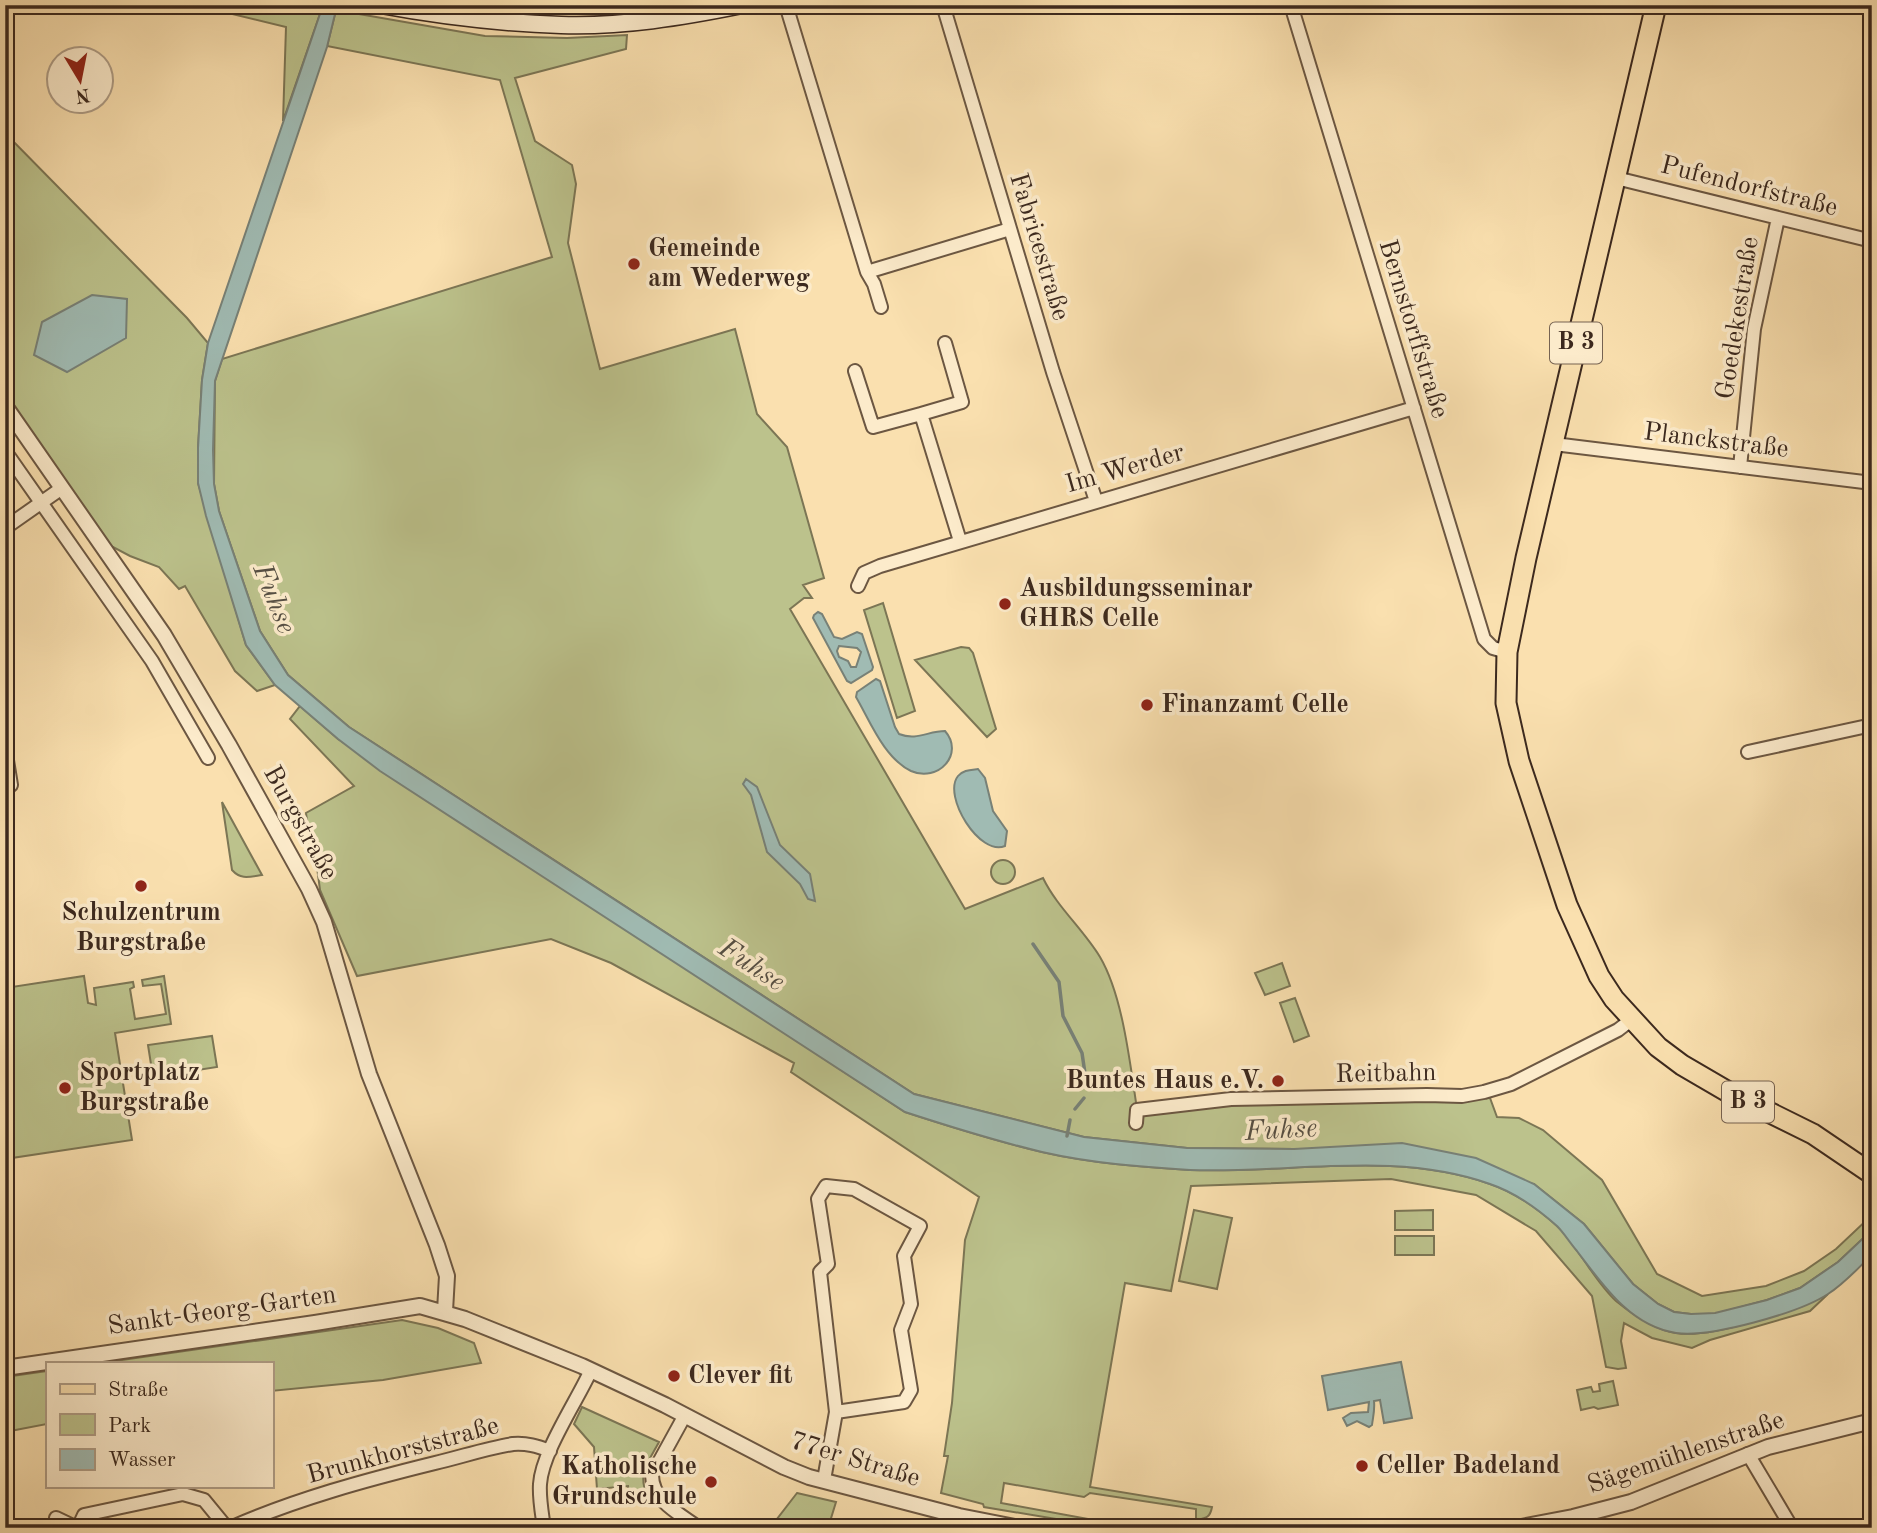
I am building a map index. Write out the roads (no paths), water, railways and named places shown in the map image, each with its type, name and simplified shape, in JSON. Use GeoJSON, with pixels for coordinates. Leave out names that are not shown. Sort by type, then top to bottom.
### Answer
{"type":"FeatureCollection","features":[{"type":"Feature","properties":{"kind":"main road"},"geometry":{"type":"LineString","coordinates":[[385,6],[489,20],[563,26],[633,23],[742,5]]}},
{"type":"Feature","properties":{"kind":"main road","name":"B 3"},"geometry":{"type":"LineString","coordinates":[[1656,5],[1526,558],[1507,652],[1506,702],[1515,746],[1549,852],[1583,945],[1599,976],[1631,1020],[1658,1048],[1682,1065],[1730,1093],[1813,1134],[1872,1174]]}},
{"type":"Feature","properties":{"kind":"street"},"geometry":{"type":"LineString","coordinates":[[786,5],[867,272],[881,307]]}},
{"type":"Feature","properties":{"kind":"street","name":"Fabricestraße"},"geometry":{"type":"LineString","coordinates":[[943,5],[1053,372],[1096,501]]}},
{"type":"Feature","properties":{"kind":"street","name":"Bernstorffstraße"},"geometry":{"type":"LineString","coordinates":[[1291,5],[1484,639],[1493,648],[1507,652]]}},
{"type":"Feature","properties":{"kind":"street","name":"Pufendorfstraße"},"geometry":{"type":"LineString","coordinates":[[1616,178],[1872,241]]}},
{"type":"Feature","properties":{"kind":"street","name":"Goedekestraße"},"geometry":{"type":"LineString","coordinates":[[1740,467],[1754,329],[1779,218]]}},
{"type":"Feature","properties":{"kind":"street"},"geometry":{"type":"LineString","coordinates":[[867,272],[1010,229]]}},
{"type":"Feature","properties":{"kind":"street"},"geometry":{"type":"LineString","coordinates":[[855,371],[873,427],[962,402],[945,343]]}},
{"type":"Feature","properties":{"kind":"street","name":"Burgstraße"},"geometry":{"type":"LineString","coordinates":[[5,406],[164,635],[292,857],[324,922],[369,1074],[447,1276],[445,1311]]}},
{"type":"Feature","properties":{"kind":"street","name":"Im Werder"},"geometry":{"type":"LineString","coordinates":[[858,586],[864,573],[880,565],[1414,408]]}},
{"type":"Feature","properties":{"kind":"street"},"geometry":{"type":"LineString","coordinates":[[920,414],[960,541]]}},
{"type":"Feature","properties":{"kind":"street","name":"Planckstraße"},"geometry":{"type":"LineString","coordinates":[[1554,444],[1872,482]]}},
{"type":"Feature","properties":{"kind":"street"},"geometry":{"type":"LineString","coordinates":[[5,451],[152,661],[208,758]]}},
{"type":"Feature","properties":{"kind":"street"},"geometry":{"type":"LineString","coordinates":[[5,528],[62,488]]}},
{"type":"Feature","properties":{"kind":"street"},"geometry":{"type":"LineString","coordinates":[[1748,752],[1872,725]]}},
{"type":"Feature","properties":{"kind":"street"},"geometry":{"type":"LineString","coordinates":[[5,748],[11,786]]}},
{"type":"Feature","properties":{"kind":"street","name":"Reitbahn"},"geometry":{"type":"LineString","coordinates":[[1136,1124],[1137,1110],[1231,1099],[1427,1095],[1462,1097],[1484,1093],[1511,1084],[1618,1030],[1631,1020]]}},
{"type":"Feature","properties":{"kind":"street"},"geometry":{"type":"LineString","coordinates":[[824,1480],[836,1412],[820,1272],[828,1264],[818,1199],[826,1186],[854,1189],[920,1226],[904,1256],[911,1304],[901,1330],[911,1390],[904,1402],[836,1412]]}},
{"type":"Feature","properties":{"kind":"street","name":"Sankt-Georg-Garten"},"geometry":{"type":"LineString","coordinates":[[47,1362],[315,1324],[420,1306],[445,1311]]}},
{"type":"Feature","properties":{"kind":"street","name":"77er Straße"},"geometry":{"type":"LineString","coordinates":[[445,1311],[592,1370],[784,1467],[958,1522],[1020,1528]]}},
{"type":"Feature","properties":{"kind":"street","name":"Sankt-Georg-Garten"},"geometry":{"type":"LineString","coordinates":[[5,1368],[46,1362]]}},
{"type":"Feature","properties":{"kind":"street"},"geometry":{"type":"LineString","coordinates":[[544,1528],[540,1481],[550,1451],[592,1370]]}},
{"type":"Feature","properties":{"kind":"street"},"geometry":{"type":"LineString","coordinates":[[685,1415],[652,1475],[652,1485],[657,1496],[699,1528]]}},
{"type":"Feature","properties":{"kind":"street","name":"Sägemühlenstraße"},"geometry":{"type":"LineString","coordinates":[[1516,1528],[1631,1502],[1748,1454],[1872,1421]]}},
{"type":"Feature","properties":{"kind":"street","name":"Brunkhorststraße"},"geometry":{"type":"LineString","coordinates":[[57,1518],[78,1528],[84,1516],[183,1494],[204,1500],[228,1528],[324,1493],[459,1457],[515,1444],[532,1444],[550,1451]]}},
{"type":"Feature","properties":{"kind":"street"},"geometry":{"type":"LineString","coordinates":[[1748,1454],[1792,1528]]}},
{"type":"Feature","properties":{"kind":"water"},"geometry":{"type":"Polygon","coordinates":[[[322,8],[336,10],[327,47],[215,381],[214,484],[219,511],[260,631],[288,675],[349,727],[914,1094],[1084,1137],[1187,1148],[1294,1149],[1402,1143],[1476,1158],[1534,1184],[1584,1224],[1633,1284],[1658,1304],[1674,1312],[1715,1313],[1767,1300],[1800,1288],[1838,1262],[1872,1230],[1872,1255],[1834,1290],[1797,1309],[1731,1328],[1691,1334],[1676,1333],[1660,1329],[1631,1313],[1608,1290],[1557,1226],[1525,1202],[1490,1184],[1417,1168],[1341,1166],[1190,1170],[1097,1162],[1025,1148],[905,1112],[380,771],[338,739],[275,685],[246,645],[198,483],[202,380],[208,343],[322,8]]]}},
{"type":"Feature","properties":{"kind":"water"},"geometry":{"type":"Polygon","coordinates":[[[92,295],[127,299],[126,338],[67,372],[34,355],[42,322],[92,295]]]}},
{"type":"Feature","properties":{"kind":"water"},"geometry":{"type":"Polygon","coordinates":[[[818,612],[822,614],[834,637],[842,639],[857,632],[862,634],[872,670],[851,683],[847,681],[813,618],[818,612]],[[839,646],[837,651],[839,657],[848,661],[851,667],[856,667],[861,652],[857,648],[839,646]]]}},
{"type":"Feature","properties":{"kind":"water"},"geometry":{"type":"Polygon","coordinates":[[[876,679],[880,681],[899,734],[917,736],[945,731],[952,749],[946,764],[939,770],[921,774],[911,771],[901,765],[885,748],[856,697],[857,692],[876,679]]]}},
{"type":"Feature","properties":{"kind":"water"},"geometry":{"type":"Polygon","coordinates":[[[978,769],[985,778],[993,811],[1007,831],[1005,846],[995,847],[985,843],[966,823],[959,810],[954,785],[958,776],[965,771],[978,769]]]}},
{"type":"Feature","properties":{"kind":"water"},"geometry":{"type":"Polygon","coordinates":[[[746,779],[757,787],[780,845],[810,874],[815,901],[808,899],[800,884],[767,852],[751,795],[743,784],[746,779]]]}},
{"type":"Feature","properties":{"kind":"water"},"geometry":{"type":"Polygon","coordinates":[[[1401,1362],[1412,1418],[1384,1423],[1380,1400],[1374,1401],[1372,1425],[1369,1427],[1357,1421],[1347,1426],[1343,1418],[1351,1413],[1368,1412],[1369,1402],[1328,1410],[1322,1376],[1401,1362]]]}},
{"type":"Feature","properties":{"kind":"waterway"},"geometry":{"type":"LineString","coordinates":[[1033,944],[1059,982],[1063,1016],[1082,1053],[1087,1087]]}},
{"type":"Feature","properties":{"kind":"waterway"},"geometry":{"type":"LineString","coordinates":[[1075,1109],[1084,1098]]}},
{"type":"Feature","properties":{"kind":"waterway"},"geometry":{"type":"LineString","coordinates":[[1067,1136],[1070,1120]]}},
{"type":"Feature","properties":{"kind":"place","name":"Gemeinde am Wederweg"},"geometry":{"type":"Point","coordinates":[634,264]}},
{"type":"Feature","properties":{"kind":"place","name":"Ausbildungsseminar GHRS Celle"},"geometry":{"type":"Point","coordinates":[1005,604]}},
{"type":"Feature","properties":{"kind":"place","name":"Finanzamt Celle"},"geometry":{"type":"Point","coordinates":[1147,705]}},
{"type":"Feature","properties":{"kind":"place","name":"Schulzentrum Burgstraße"},"geometry":{"type":"Point","coordinates":[141,886]}},
{"type":"Feature","properties":{"kind":"place","name":"Buntes Haus e.V."},"geometry":{"type":"Point","coordinates":[1278,1081]}},
{"type":"Feature","properties":{"kind":"place","name":"Sportplatz Burgstraße"},"geometry":{"type":"Point","coordinates":[65,1088]}},
{"type":"Feature","properties":{"kind":"place","name":"Clever fit"},"geometry":{"type":"Point","coordinates":[674,1376]}},
{"type":"Feature","properties":{"kind":"place","name":"Celler Badeland"},"geometry":{"type":"Point","coordinates":[1362,1466]}},
{"type":"Feature","properties":{"kind":"place","name":"Katholische Grundschule"},"geometry":{"type":"Point","coordinates":[711,1482]}},
{"type":"Feature","properties":{"kind":"water label","name":"Fuhse"},"geometry":{"type":"Point","coordinates":[273,599]}},
{"type":"Feature","properties":{"kind":"water label","name":"Fuhse"},"geometry":{"type":"Point","coordinates":[751,966]}},
{"type":"Feature","properties":{"kind":"water label","name":"Fuhse"},"geometry":{"type":"Point","coordinates":[1281,1131]}}]}
